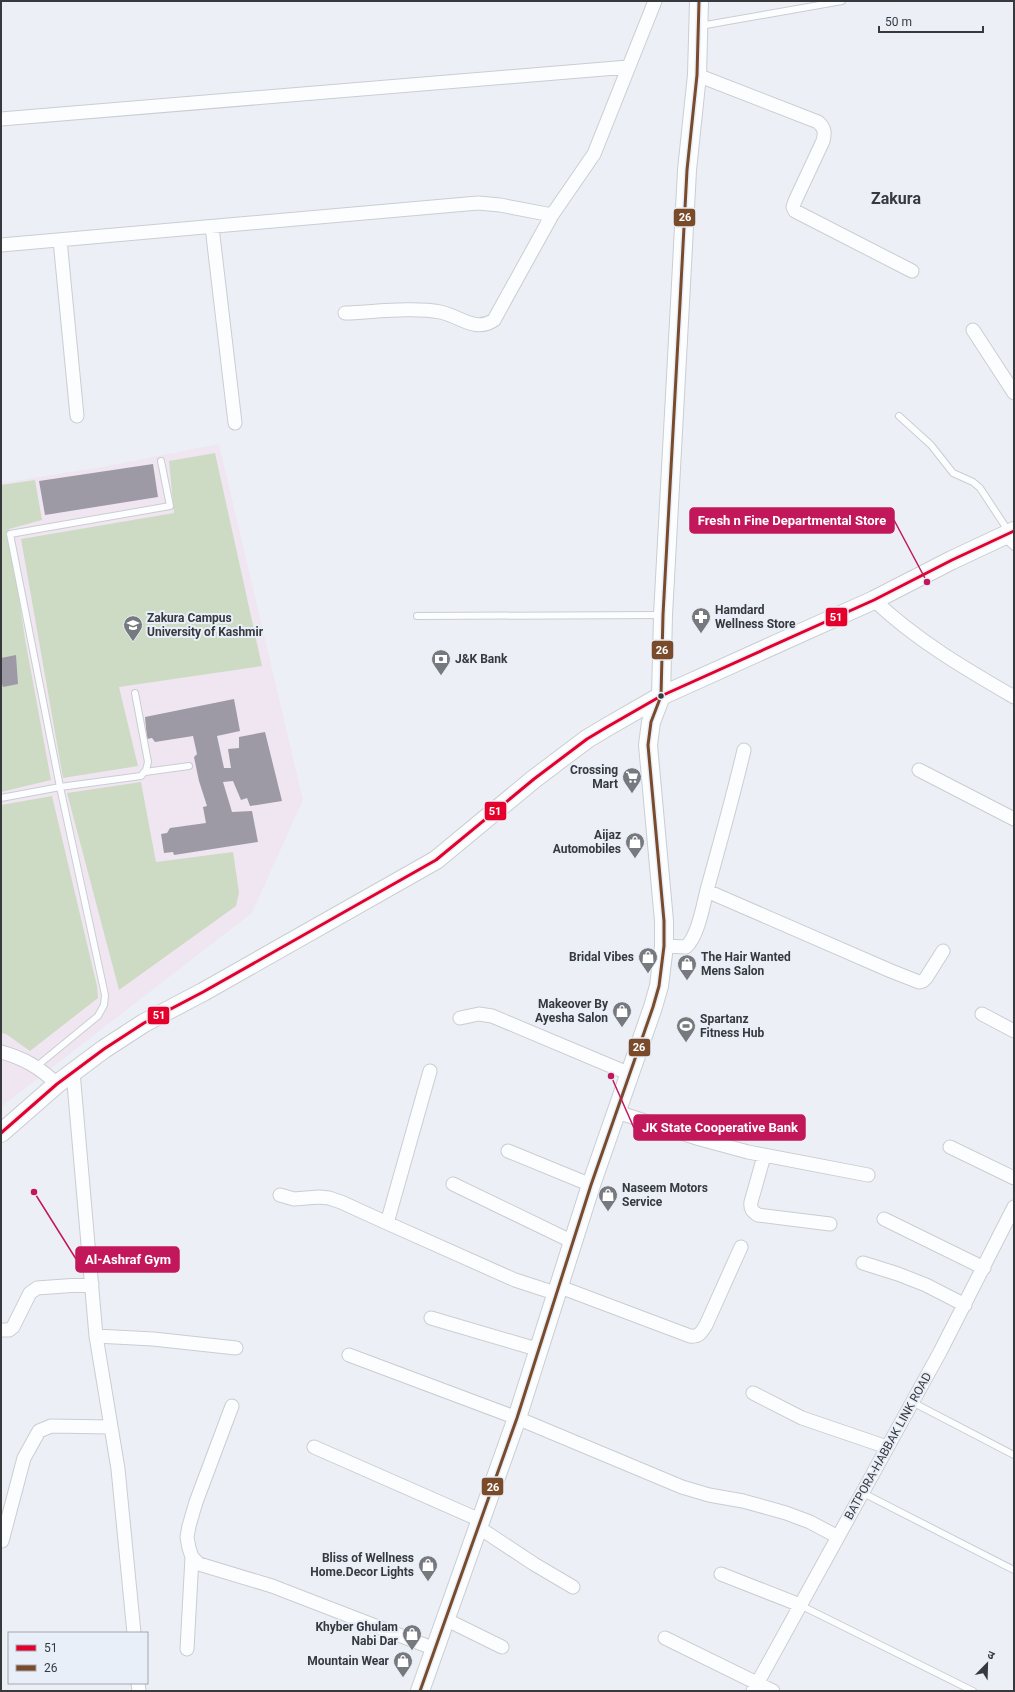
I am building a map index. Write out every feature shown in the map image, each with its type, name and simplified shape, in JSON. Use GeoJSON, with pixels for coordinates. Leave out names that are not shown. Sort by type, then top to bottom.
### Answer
{"type":"FeatureCollection","features":[{"type":"Feature","properties":{"kind":"main road"},"geometry":{"type":"LineString","coordinates":[[420,1691],[517,1418],[540,1350],[591,1186],[659,986],[664,946],[662,890],[648,745],[651,722],[661,696],[687,178],[697,75],[699,1]]}},
{"type":"Feature","properties":{"kind":"main road"},"geometry":{"type":"LineString","coordinates":[[1,1133],[57,1084],[144,1023],[203,992],[436,860],[534,779],[587,740],[661,696],[874,600],[952,560],[1010,537]]}},
{"type":"Feature","properties":{"kind":"street"},"geometry":{"type":"LineString","coordinates":[[345,314],[431,311],[448,314],[478,326],[487,324],[494,320],[552,215],[594,154],[655,1]]}},
{"type":"Feature","properties":{"kind":"street"},"geometry":{"type":"LineString","coordinates":[[1,119],[628,67]]}},
{"type":"Feature","properties":{"kind":"street"},"geometry":{"type":"LineString","coordinates":[[697,75],[818,122],[823,126],[825,133],[823,142],[795,201],[793,207],[795,211],[912,271]]}},
{"type":"Feature","properties":{"kind":"street"},"geometry":{"type":"LineString","coordinates":[[1,245],[478,203],[500,205],[552,215]]}},
{"type":"Feature","properties":{"kind":"street"},"geometry":{"type":"LineString","coordinates":[[212,227],[235,423]]}},
{"type":"Feature","properties":{"kind":"street"},"geometry":{"type":"LineString","coordinates":[[60,240],[77,416]]}},
{"type":"Feature","properties":{"kind":"street"},"geometry":{"type":"LineString","coordinates":[[973,330],[1014,393]]}},
{"type":"Feature","properties":{"kind":"street"},"geometry":{"type":"LineString","coordinates":[[874,600],[890,616],[926,643],[1014,697]]}},
{"type":"Feature","properties":{"kind":"street"},"geometry":{"type":"LineString","coordinates":[[664,946],[686,947],[691,942],[700,916],[726,824],[744,750]]}},
{"type":"Feature","properties":{"kind":"street"},"geometry":{"type":"LineString","coordinates":[[919,770],[1014,819]]}},
{"type":"Feature","properties":{"kind":"street"},"geometry":{"type":"LineString","coordinates":[[707,891],[919,982],[926,978],[943,951]]}},
{"type":"Feature","properties":{"kind":"street"},"geometry":{"type":"LineString","coordinates":[[460,1018],[478,1014],[492,1016],[630,1074]]}},
{"type":"Feature","properties":{"kind":"street"},"geometry":{"type":"LineString","coordinates":[[982,1014],[1014,1030]]}},
{"type":"Feature","properties":{"kind":"street"},"geometry":{"type":"LineString","coordinates":[[1,1052],[25,1060],[37,1066],[57,1084]]}},
{"type":"Feature","properties":{"kind":"street"},"geometry":{"type":"LineString","coordinates":[[387,1223],[430,1071]]}},
{"type":"Feature","properties":{"kind":"street"},"geometry":{"type":"LineString","coordinates":[[73,1072],[96,1336],[118,1469],[134,1632]]}},
{"type":"Feature","properties":{"kind":"street"},"geometry":{"type":"LineString","coordinates":[[617,1112],[700,1139],[764,1156],[868,1176]]}},
{"type":"Feature","properties":{"kind":"street"},"geometry":{"type":"LineString","coordinates":[[950,1147],[1014,1178]]}},
{"type":"Feature","properties":{"kind":"street"},"geometry":{"type":"LineString","coordinates":[[508,1151],[591,1186]]}},
{"type":"Feature","properties":{"kind":"street"},"geometry":{"type":"LineString","coordinates":[[764,1156],[751,1202],[750,1207],[752,1211],[758,1215],[830,1224]]}},
{"type":"Feature","properties":{"kind":"street"},"geometry":{"type":"LineString","coordinates":[[453,1184],[573,1242]]}},
{"type":"Feature","properties":{"kind":"street"},"geometry":{"type":"LineString","coordinates":[[280,1195],[294,1199],[329,1198],[342,1202],[515,1280],[559,1290],[690,1336],[696,1336],[701,1333],[706,1325],[741,1247]]}},
{"type":"Feature","properties":{"kind":"street","name":"BATPORA-HABBAK LINK ROAD"},"geometry":{"type":"LineString","coordinates":[[755,1687],[863,1493],[965,1304],[1014,1207]]}},
{"type":"Feature","properties":{"kind":"street"},"geometry":{"type":"LineString","coordinates":[[884,1219],[984,1268]]}},
{"type":"Feature","properties":{"kind":"street"},"geometry":{"type":"LineString","coordinates":[[863,1263],[926,1285],[965,1304]]}},
{"type":"Feature","properties":{"kind":"street"},"geometry":{"type":"LineString","coordinates":[[1,1330],[9,1330],[13,1327],[30,1292],[37,1288],[92,1284]]}},
{"type":"Feature","properties":{"kind":"street"},"geometry":{"type":"LineString","coordinates":[[431,1318],[540,1350]]}},
{"type":"Feature","properties":{"kind":"street"},"geometry":{"type":"LineString","coordinates":[[96,1336],[153,1339],[236,1348]]}},
{"type":"Feature","properties":{"kind":"street"},"geometry":{"type":"LineString","coordinates":[[349,1355],[517,1418],[682,1487],[709,1495],[743,1500],[786,1513],[810,1522],[838,1537]]}},
{"type":"Feature","properties":{"kind":"street"},"geometry":{"type":"LineString","coordinates":[[753,1393],[802,1418],[887,1447]]}},
{"type":"Feature","properties":{"kind":"street"},"geometry":{"type":"LineString","coordinates":[[187,1649],[192,1557],[187,1537],[189,1526],[196,1502],[232,1406]]}},
{"type":"Feature","properties":{"kind":"street"},"geometry":{"type":"LineString","coordinates":[[2,1541],[24,1458],[30,1444],[39,1431],[51,1426],[110,1427]]}},
{"type":"Feature","properties":{"kind":"street"},"geometry":{"type":"LineString","coordinates":[[314,1447],[479,1523],[534,1564],[573,1587]]}},
{"type":"Feature","properties":{"kind":"street"},"geometry":{"type":"LineString","coordinates":[[192,1557],[200,1564],[272,1586],[435,1649]]}},
{"type":"Feature","properties":{"kind":"street"},"geometry":{"type":"LineString","coordinates":[[721,1574],[800,1605]]}},
{"type":"Feature","properties":{"kind":"street"},"geometry":{"type":"LineString","coordinates":[[445,1619],[502,1647]]}},
{"type":"Feature","properties":{"kind":"street"},"geometry":{"type":"LineString","coordinates":[[665,1638],[755,1687],[773,1691]]}},
{"type":"Feature","properties":{"kind":"lane"},"geometry":{"type":"LineString","coordinates":[[698,26],[842,1]]}},
{"type":"Feature","properties":{"kind":"lane"},"geometry":{"type":"LineString","coordinates":[[899,416],[931,445],[953,473],[973,482],[980,488],[1010,537]]}},
{"type":"Feature","properties":{"kind":"lane"},"geometry":{"type":"LineString","coordinates":[[37,1066],[98,1016],[104,1005],[105,995],[60,788],[10,534],[170,506],[161,461]]}},
{"type":"Feature","properties":{"kind":"lane"},"geometry":{"type":"LineString","coordinates":[[417,616],[664,615]]}},
{"type":"Feature","properties":{"kind":"lane"},"geometry":{"type":"LineString","coordinates":[[1,798],[142,776],[148,762],[135,693]]}},
{"type":"Feature","properties":{"kind":"lane"},"geometry":{"type":"LineString","coordinates":[[144,772],[189,766]]}},
{"type":"Feature","properties":{"kind":"lane"},"geometry":{"type":"LineString","coordinates":[[912,1402],[1014,1455]]}},
{"type":"Feature","properties":{"kind":"lane"},"geometry":{"type":"LineString","coordinates":[[863,1493],[1014,1570]]}},
{"type":"Feature","properties":{"kind":"lane"},"geometry":{"type":"LineString","coordinates":[[800,1605],[973,1691]]}},
{"type":"Feature","properties":{"kind":"shaded area","name":"Zakura Campus University of Kashmir"},"geometry":{"type":"Polygon","coordinates":[[[219,444],[303,800],[252,913],[1,1107],[1,483],[101,467],[219,444]]]}},
{"type":"Feature","properties":{"kind":"green space"},"geometry":{"type":"Polygon","coordinates":[[[215,453],[262,666],[119,687],[138,766],[63,778],[21,539],[174,513],[169,461],[215,453]]]}},
{"type":"Feature","properties":{"kind":"green space"},"geometry":{"type":"Polygon","coordinates":[[[35,480],[42,520],[9,529],[25,639],[51,780],[1,792],[1,485],[35,480]]]}},
{"type":"Feature","properties":{"kind":"green space"},"geometry":{"type":"Polygon","coordinates":[[[141,782],[156,862],[233,852],[239,892],[236,906],[119,990],[67,793],[141,782]]]}},
{"type":"Feature","properties":{"kind":"green space"},"geometry":{"type":"Polygon","coordinates":[[[52,796],[97,986],[98,998],[30,1051],[6,1034],[1,1033],[1,805],[52,796]]]}},
{"type":"Feature","properties":{"kind":"building"},"geometry":{"type":"Polygon","coordinates":[[[153,464],[158,497],[45,515],[39,481],[153,464]]]}},
{"type":"Feature","properties":{"kind":"building"},"geometry":{"type":"Polygon","coordinates":[[[16,655],[18,684],[3,687],[1,681],[1,658],[16,655]]]}},
{"type":"Feature","properties":{"kind":"building"},"geometry":{"type":"Polygon","coordinates":[[[234,699],[240,731],[217,736],[224,768],[231,768],[228,749],[239,748],[239,737],[265,732],[282,801],[250,806],[247,798],[241,800],[233,781],[223,782],[232,812],[252,811],[258,842],[174,855],[173,852],[164,853],[161,834],[167,833],[170,828],[206,823],[203,807],[207,806],[199,781],[194,757],[197,754],[193,736],[155,742],[152,738],[147,739],[145,717],[234,699]]]}},
{"type":"Feature","properties":{"kind":"transit line","name":"26"},"geometry":{"type":"LineString","coordinates":[[420,1691],[517,1418],[591,1185],[659,986],[664,946],[664,921],[648,745],[651,722],[661,696],[663,615],[687,170],[697,75],[699,1]]}},
{"type":"Feature","properties":{"kind":"transit line","name":"51"},"geometry":{"type":"LineString","coordinates":[[1,1133],[57,1084],[104,1049],[144,1023],[203,992],[436,860],[534,779],[587,739],[607,727],[661,696],[874,600],[952,560],[1014,531]]}},
{"type":"Feature","properties":{"kind":"place","name":"Fresh n Fine Departmental Store"},"geometry":{"type":"Point","coordinates":[927,582]}},
{"type":"Feature","properties":{"kind":"place","name":"Hamdard Wellness Store"},"geometry":{"type":"Point","coordinates":[701,634]}},
{"type":"Feature","properties":{"kind":"place","name":"Zakura Campus University of Kashmir"},"geometry":{"type":"Point","coordinates":[133,642]}},
{"type":"Feature","properties":{"kind":"place","name":"J&K Bank"},"geometry":{"type":"Point","coordinates":[441,676]}},
{"type":"Feature","properties":{"kind":"place","name":"Crossing Mart"},"geometry":{"type":"Point","coordinates":[632,794]}},
{"type":"Feature","properties":{"kind":"place","name":"Aijaz Automobiles"},"geometry":{"type":"Point","coordinates":[635,859]}},
{"type":"Feature","properties":{"kind":"place","name":"Bridal Vibes"},"geometry":{"type":"Point","coordinates":[648,974]}},
{"type":"Feature","properties":{"kind":"place","name":"The Hair Wanted Mens Salon"},"geometry":{"type":"Point","coordinates":[687,981]}},
{"type":"Feature","properties":{"kind":"place","name":"Makeover By Ayesha Salon"},"geometry":{"type":"Point","coordinates":[622,1028]}},
{"type":"Feature","properties":{"kind":"place","name":"Spartanz Fitness Hub"},"geometry":{"type":"Point","coordinates":[686,1043]}},
{"type":"Feature","properties":{"kind":"place","name":"JK State Cooperative Bank"},"geometry":{"type":"Point","coordinates":[611,1076]}},
{"type":"Feature","properties":{"kind":"place","name":"Al-Ashraf Gym"},"geometry":{"type":"Point","coordinates":[34,1192]}},
{"type":"Feature","properties":{"kind":"place","name":"Naseem Motors Service"},"geometry":{"type":"Point","coordinates":[608,1212]}},
{"type":"Feature","properties":{"kind":"place","name":"Bliss of Wellness Home.Decor Lights"},"geometry":{"type":"Point","coordinates":[428,1582]}},
{"type":"Feature","properties":{"kind":"place","name":"Khyber Ghulam Nabi Dar"},"geometry":{"type":"Point","coordinates":[412,1651]}},
{"type":"Feature","properties":{"kind":"place","name":"Mountain Wear"},"geometry":{"type":"Point","coordinates":[403,1678]}},
{"type":"Feature","properties":{"kind":"district","name":"Zakura"},"geometry":{"type":"Point","coordinates":[896,198]}}]}
